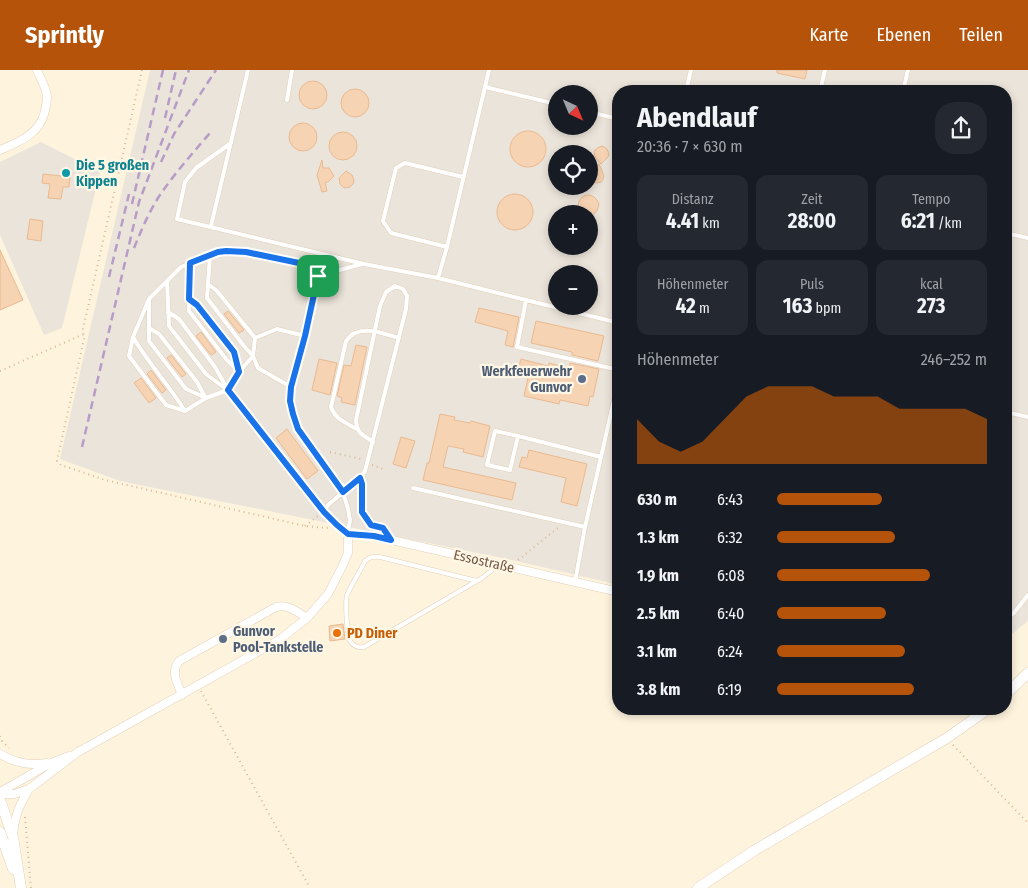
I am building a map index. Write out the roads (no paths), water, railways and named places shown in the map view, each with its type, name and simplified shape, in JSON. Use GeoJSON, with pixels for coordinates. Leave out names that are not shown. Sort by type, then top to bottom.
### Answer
{"type":"FeatureCollection","features":[{"type":"Feature","properties":{"kind":"street"},"geometry":{"type":"LineString","coordinates":[[0,150],[30,136],[44,117],[47,96],[37,70]]}},
{"type":"Feature","properties":{"kind":"street"},"geometry":{"type":"LineString","coordinates":[[0,793],[51,763],[78,752],[279,640],[307,618],[328,594],[348,552],[348,534]]}},
{"type":"Feature","properties":{"kind":"street","name":"Essostraße"},"geometry":{"type":"LineString","coordinates":[[348,534],[374,536],[612,590]]}},
{"type":"Feature","properties":{"kind":"street"},"geometry":{"type":"LineString","coordinates":[[182,695],[174,671],[179,661],[276,607],[288,606],[307,618]]}},
{"type":"Feature","properties":{"kind":"street"},"geometry":{"type":"LineString","coordinates":[[1012,686],[1028,673]]}},
{"type":"Feature","properties":{"kind":"street"},"geometry":{"type":"LineString","coordinates":[[698,888],[754,850],[946,738],[979,715]]}},
{"type":"Feature","properties":{"kind":"street"},"geometry":{"type":"LineString","coordinates":[[0,793],[14,794],[29,789],[78,752]]}},
{"type":"Feature","properties":{"kind":"street"},"geometry":{"type":"LineString","coordinates":[[0,754],[9,760],[22,764],[51,763]]}},
{"type":"Feature","properties":{"kind":"street"},"geometry":{"type":"LineString","coordinates":[[13,837],[15,818],[20,804],[29,789]]}},
{"type":"Feature","properties":{"kind":"street"},"geometry":{"type":"LineString","coordinates":[[0,800],[13,837],[21,888]]}},
{"type":"Feature","properties":{"kind":"street"},"geometry":{"type":"LineString","coordinates":[[0,832],[21,888]]}},
{"type":"Feature","properties":{"kind":"lane"},"geometry":{"type":"LineString","coordinates":[[211,226],[248,70]]}},
{"type":"Feature","properties":{"kind":"lane"},"geometry":{"type":"LineString","coordinates":[[287,100],[292,70]]}},
{"type":"Feature","properties":{"kind":"lane"},"geometry":{"type":"LineString","coordinates":[[438,278],[447,247],[488,70]]}},
{"type":"Feature","properties":{"kind":"lane"},"geometry":{"type":"LineString","coordinates":[[687,85],[691,70]]}},
{"type":"Feature","properties":{"kind":"lane"},"geometry":{"type":"LineString","coordinates":[[821,85],[825,70]]}},
{"type":"Feature","properties":{"kind":"lane"},"geometry":{"type":"LineString","coordinates":[[904,85],[908,70]]}},
{"type":"Feature","properties":{"kind":"lane"},"geometry":{"type":"LineString","coordinates":[[485,87],[548,102]]}},
{"type":"Feature","properties":{"kind":"lane"},"geometry":{"type":"LineString","coordinates":[[598,114],[612,117]]}},
{"type":"Feature","properties":{"kind":"lane"},"geometry":{"type":"LineString","coordinates":[[231,143],[196,168],[185,182],[177,219],[364,264],[438,278],[612,321]]}},
{"type":"Feature","properties":{"kind":"lane"},"geometry":{"type":"LineString","coordinates":[[447,247],[392,233],[383,221],[396,168],[405,163],[463,177]]}},
{"type":"Feature","properties":{"kind":"lane"},"geometry":{"type":"LineString","coordinates":[[1012,234],[1028,238]]}},
{"type":"Feature","properties":{"kind":"lane"},"geometry":{"type":"LineString","coordinates":[[208,284],[217,290],[255,338],[253,356],[239,372],[228,390],[206,398],[185,411],[166,405],[129,356],[133,337],[149,299],[180,267],[218,252],[226,251],[256,254],[304,264],[318,276]]}},
{"type":"Feature","properties":{"kind":"lane"},"geometry":{"type":"LineString","coordinates":[[210,255],[207,298],[253,356],[258,368],[291,387]]}},
{"type":"Feature","properties":{"kind":"lane"},"geometry":{"type":"LineString","coordinates":[[190,263],[189,311],[226,359],[239,372]]}},
{"type":"Feature","properties":{"kind":"lane"},"geometry":{"type":"LineString","coordinates":[[318,276],[364,264]]}},
{"type":"Feature","properties":{"kind":"lane"},"geometry":{"type":"LineString","coordinates":[[318,276],[305,336],[291,387],[290,401],[298,429],[343,492],[350,520],[348,534]]}},
{"type":"Feature","properties":{"kind":"lane"},"geometry":{"type":"LineString","coordinates":[[167,281],[169,326],[206,374],[228,390]]}},
{"type":"Feature","properties":{"kind":"lane"},"geometry":{"type":"LineString","coordinates":[[324,512],[328,505],[360,478],[365,471],[406,309],[407,296],[403,289],[394,286],[386,292],[380,306],[356,420],[357,429]]}},
{"type":"Feature","properties":{"kind":"lane"},"geometry":{"type":"LineString","coordinates":[[149,299],[149,341],[186,389],[206,398]]}},
{"type":"Feature","properties":{"kind":"lane"},"geometry":{"type":"LineString","coordinates":[[189,299],[197,305],[234,352],[239,372]]}},
{"type":"Feature","properties":{"kind":"lane"},"geometry":{"type":"LineString","coordinates":[[526,300],[517,346],[612,368]]}},
{"type":"Feature","properties":{"kind":"lane"},"geometry":{"type":"LineString","coordinates":[[168,312],[179,319],[215,368],[228,390],[324,512],[348,534]]}},
{"type":"Feature","properties":{"kind":"lane"},"geometry":{"type":"LineString","coordinates":[[149,328],[159,334],[197,382],[206,398]]}},
{"type":"Feature","properties":{"kind":"lane"},"geometry":{"type":"LineString","coordinates":[[255,338],[277,329],[305,336]]}},
{"type":"Feature","properties":{"kind":"lane"},"geometry":{"type":"LineString","coordinates":[[373,442],[357,429],[338,419],[333,414],[331,408],[346,341],[350,335],[358,332],[375,331],[399,338]]}},
{"type":"Feature","properties":{"kind":"lane"},"geometry":{"type":"LineString","coordinates":[[133,337],[185,411]]}},
{"type":"Feature","properties":{"kind":"lane"},"geometry":{"type":"LineString","coordinates":[[575,582],[612,409]]}},
{"type":"Feature","properties":{"kind":"lane"},"geometry":{"type":"LineString","coordinates":[[1012,414],[1028,418]]}},
{"type":"Feature","properties":{"kind":"lane"},"geometry":{"type":"LineString","coordinates":[[518,436],[510,470],[487,465],[495,431],[518,436],[601,457]]}},
{"type":"Feature","properties":{"kind":"lane"},"geometry":{"type":"LineString","coordinates":[[413,488],[586,527]]}},
{"type":"Feature","properties":{"kind":"lane"},"geometry":{"type":"LineString","coordinates":[[477,581],[380,557],[370,557],[365,561],[348,594],[346,602],[349,640],[358,648],[364,647],[477,581],[497,564]]}},
{"type":"Feature","properties":{"kind":"lane"},"geometry":{"type":"LineString","coordinates":[[1012,614],[1028,595]]}},
{"type":"Feature","properties":{"kind":"railway"},"geometry":{"type":"LineString","coordinates":[[132,204],[163,70]]}},
{"type":"Feature","properties":{"kind":"railway"},"geometry":{"type":"LineString","coordinates":[[165,118],[176,70]]}},
{"type":"Feature","properties":{"kind":"railway"},"geometry":{"type":"LineString","coordinates":[[82,447],[139,202],[189,70]]}},
{"type":"Feature","properties":{"kind":"railway"},"geometry":{"type":"LineString","coordinates":[[161,162],[174,134],[216,70]]}},
{"type":"Feature","properties":{"kind":"railway"},"geometry":{"type":"LineString","coordinates":[[134,248],[158,198],[176,173],[210,133]]}},
{"type":"Feature","properties":{"kind":"railway"},"geometry":{"type":"LineString","coordinates":[[109,277],[129,194]]}},
{"type":"Feature","properties":{"kind":"place","name":"Die 5 großen Kippen"},"geometry":{"type":"Point","coordinates":[66,173]}},
{"type":"Feature","properties":{"kind":"place","name":"Werkfeuerwehr Gunvor"},"geometry":{"type":"Point","coordinates":[582,379]}},
{"type":"Feature","properties":{"kind":"place","name":"PD Diner"},"geometry":{"type":"Point","coordinates":[337,633]}},
{"type":"Feature","properties":{"kind":"place","name":"Gunvor Pool-Tankstelle"},"geometry":{"type":"Point","coordinates":[223,639]}}]}
